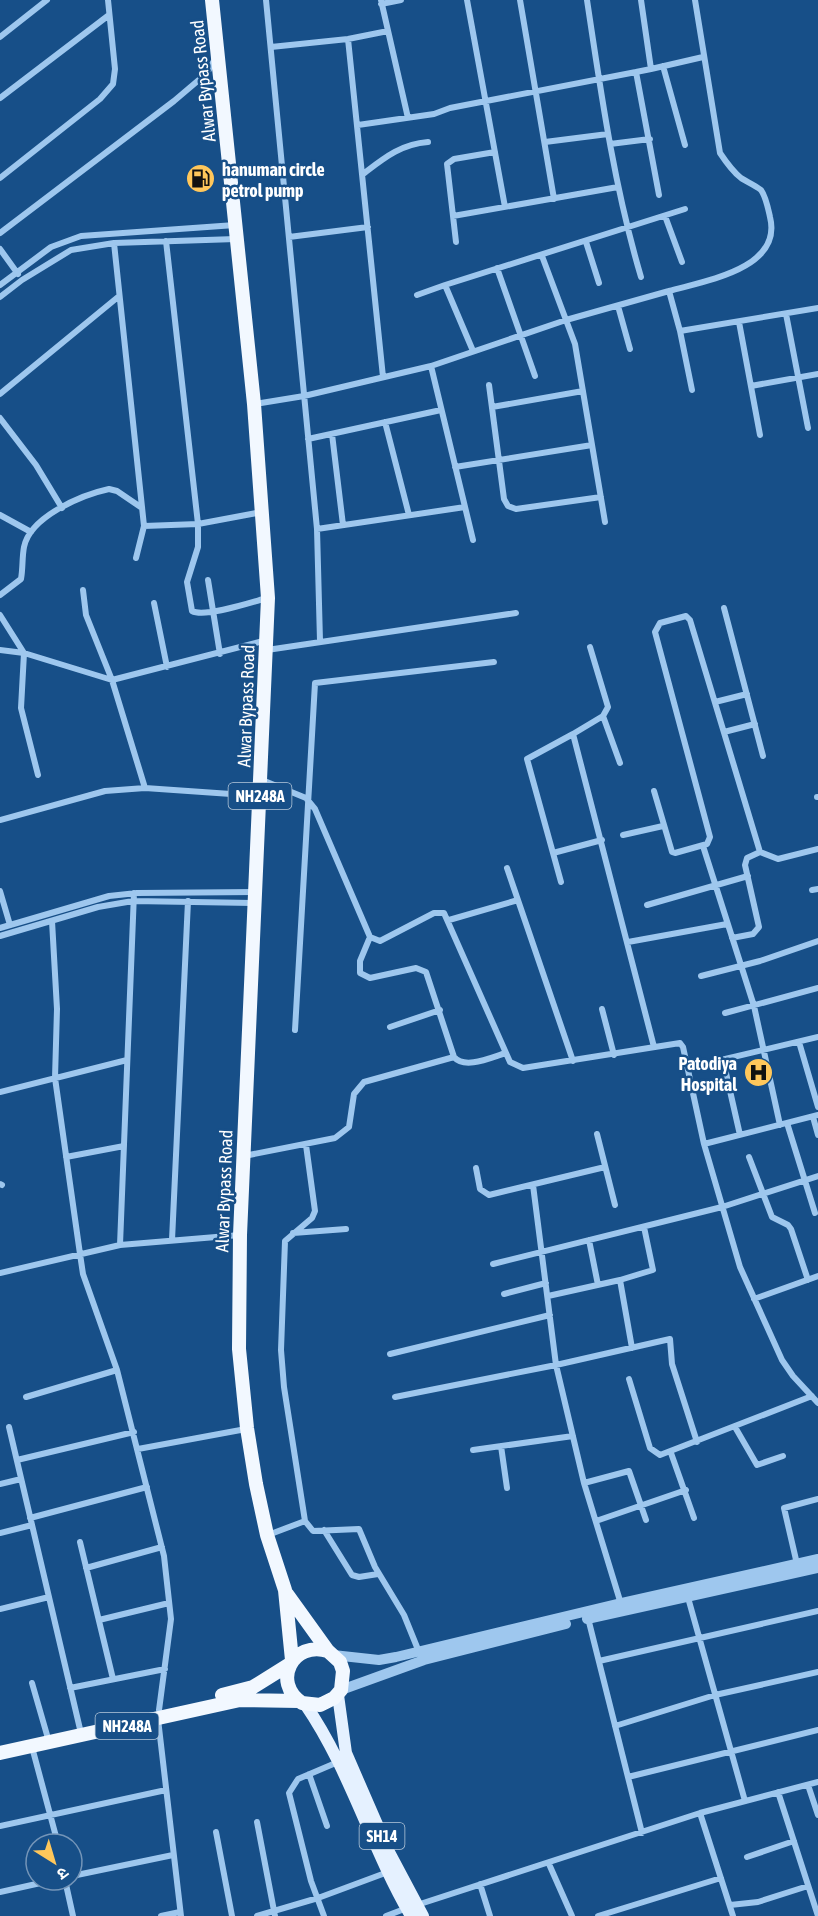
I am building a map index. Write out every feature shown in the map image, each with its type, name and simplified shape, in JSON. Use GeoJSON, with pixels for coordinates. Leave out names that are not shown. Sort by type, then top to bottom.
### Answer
{"type":"FeatureCollection","features":[{"type":"Feature","properties":{"kind":"highway","name":"Alwar Bypass Road"},"geometry":{"type":"LineString","coordinates":[[212,0],[254,404],[268,598],[240,1235],[239,1349],[247,1428],[267,1535],[285,1590]]}},
{"type":"Feature","properties":{"kind":"highway","name":"NH248A"},"geometry":{"type":"LineString","coordinates":[[0,1746],[80,1728],[254,1698],[325,1704],[339,1692],[343,1671],[285,1590]]}},
{"type":"Feature","properties":{"kind":"highway","name":"NH248A"},"geometry":{"type":"LineString","coordinates":[[285,1590],[291,1662],[286,1675],[288,1687],[302,1702]]}},
{"type":"Feature","properties":{"kind":"highway","name":"NH248A"},"geometry":{"type":"LineString","coordinates":[[0,1753],[158,1715],[253,1687],[291,1662],[302,1651],[315,1648],[330,1653]]}},
{"type":"Feature","properties":{"kind":"main road","name":"SH14"},"geometry":{"type":"LineString","coordinates":[[339,1692],[342,1757],[387,1872],[414,1911]]}},
{"type":"Feature","properties":{"kind":"main road","name":"SH14"},"geometry":{"type":"LineString","coordinates":[[302,1702],[342,1757],[389,1852],[414,1911]]}},
{"type":"Feature","properties":{"kind":"street"},"geometry":{"type":"LineString","coordinates":[[0,37],[47,0]]}},
{"type":"Feature","properties":{"kind":"street"},"geometry":{"type":"LineString","coordinates":[[0,178],[100,99],[113,84],[115,69],[108,0]]}},
{"type":"Feature","properties":{"kind":"street"},"geometry":{"type":"LineString","coordinates":[[266,0],[317,529],[320,641]]}},
{"type":"Feature","properties":{"kind":"street"},"geometry":{"type":"LineString","coordinates":[[401,0],[381,2],[408,118]]}},
{"type":"Feature","properties":{"kind":"street"},"geometry":{"type":"LineString","coordinates":[[467,0],[505,207]]}},
{"type":"Feature","properties":{"kind":"street"},"geometry":{"type":"LineString","coordinates":[[519,0],[554,199]]}},
{"type":"Feature","properties":{"kind":"street"},"geometry":{"type":"LineString","coordinates":[[587,0],[618,187],[641,277]]}},
{"type":"Feature","properties":{"kind":"street"},"geometry":{"type":"LineString","coordinates":[[641,0],[651,69]]}},
{"type":"Feature","properties":{"kind":"street"},"geometry":{"type":"LineString","coordinates":[[254,404],[304,396],[431,366],[566,320],[724,276],[750,263],[769,241],[772,231],[769,213],[760,190],[734,172],[720,153],[695,0]]}},
{"type":"Feature","properties":{"kind":"street"},"geometry":{"type":"LineString","coordinates":[[0,98],[109,15]]}},
{"type":"Feature","properties":{"kind":"street"},"geometry":{"type":"LineString","coordinates":[[270,47],[348,39],[388,31]]}},
{"type":"Feature","properties":{"kind":"street"},"geometry":{"type":"LineString","coordinates":[[348,39],[384,377]]}},
{"type":"Feature","properties":{"kind":"street"},"geometry":{"type":"LineString","coordinates":[[0,232],[174,101],[207,73],[218,53]]}},
{"type":"Feature","properties":{"kind":"street"},"geometry":{"type":"LineString","coordinates":[[358,125],[408,118],[703,57]]}},
{"type":"Feature","properties":{"kind":"street"},"geometry":{"type":"LineString","coordinates":[[663,66],[685,145]]}},
{"type":"Feature","properties":{"kind":"street"},"geometry":{"type":"LineString","coordinates":[[636,72],[659,195]]}},
{"type":"Feature","properties":{"kind":"street"},"geometry":{"type":"LineString","coordinates":[[545,142],[608,134]]}},
{"type":"Feature","properties":{"kind":"street"},"geometry":{"type":"LineString","coordinates":[[610,144],[650,138]]}},
{"type":"Feature","properties":{"kind":"street"},"geometry":{"type":"LineString","coordinates":[[363,174],[396,149],[407,144],[429,142]]}},
{"type":"Feature","properties":{"kind":"street"},"geometry":{"type":"LineString","coordinates":[[456,242],[447,164],[454,159],[495,152]]}},
{"type":"Feature","properties":{"kind":"street"},"geometry":{"type":"LineString","coordinates":[[453,216],[618,187]]}},
{"type":"Feature","properties":{"kind":"street"},"geometry":{"type":"LineString","coordinates":[[417,295],[685,209]]}},
{"type":"Feature","properties":{"kind":"street"},"geometry":{"type":"LineString","coordinates":[[665,216],[681,262]]}},
{"type":"Feature","properties":{"kind":"street"},"geometry":{"type":"LineString","coordinates":[[0,285],[51,247],[81,236],[235,225]]}},
{"type":"Feature","properties":{"kind":"street"},"geometry":{"type":"LineString","coordinates":[[289,237],[368,227]]}},
{"type":"Feature","properties":{"kind":"street"},"geometry":{"type":"LineString","coordinates":[[0,297],[22,280],[71,250],[114,243],[237,239]]}},
{"type":"Feature","properties":{"kind":"street"},"geometry":{"type":"LineString","coordinates":[[166,241],[198,524],[198,547],[187,582],[192,611],[196,613],[213,611],[268,598]]}},
{"type":"Feature","properties":{"kind":"street"},"geometry":{"type":"LineString","coordinates":[[586,242],[599,283]]}},
{"type":"Feature","properties":{"kind":"street"},"geometry":{"type":"LineString","coordinates":[[114,243],[144,526],[136,558]]}},
{"type":"Feature","properties":{"kind":"street"},"geometry":{"type":"LineString","coordinates":[[0,249],[22,280]]}},
{"type":"Feature","properties":{"kind":"street"},"geometry":{"type":"LineString","coordinates":[[542,256],[575,344],[605,522]]}},
{"type":"Feature","properties":{"kind":"street"},"geometry":{"type":"LineString","coordinates":[[497,268],[535,376]]}},
{"type":"Feature","properties":{"kind":"street"},"geometry":{"type":"LineString","coordinates":[[445,285],[473,351]]}},
{"type":"Feature","properties":{"kind":"street"},"geometry":{"type":"LineString","coordinates":[[669,291],[692,390]]}},
{"type":"Feature","properties":{"kind":"street"},"geometry":{"type":"LineString","coordinates":[[0,394],[118,297]]}},
{"type":"Feature","properties":{"kind":"street"},"geometry":{"type":"LineString","coordinates":[[618,306],[630,349]]}},
{"type":"Feature","properties":{"kind":"street"},"geometry":{"type":"LineString","coordinates":[[680,331],[818,308]]}},
{"type":"Feature","properties":{"kind":"street"},"geometry":{"type":"LineString","coordinates":[[786,314],[808,429]]}},
{"type":"Feature","properties":{"kind":"street"},"geometry":{"type":"LineString","coordinates":[[739,322],[760,435]]}},
{"type":"Feature","properties":{"kind":"street"},"geometry":{"type":"LineString","coordinates":[[431,366],[473,540]]}},
{"type":"Feature","properties":{"kind":"street"},"geometry":{"type":"LineString","coordinates":[[751,386],[818,374]]}},
{"type":"Feature","properties":{"kind":"street"},"geometry":{"type":"LineString","coordinates":[[489,385],[508,507],[516,509],[601,497]]}},
{"type":"Feature","properties":{"kind":"street"},"geometry":{"type":"LineString","coordinates":[[492,407],[583,391]]}},
{"type":"Feature","properties":{"kind":"street"},"geometry":{"type":"LineString","coordinates":[[308,439],[441,410]]}},
{"type":"Feature","properties":{"kind":"street"},"geometry":{"type":"LineString","coordinates":[[0,418],[36,465],[62,508]]}},
{"type":"Feature","properties":{"kind":"street"},"geometry":{"type":"LineString","coordinates":[[385,422],[409,515]]}},
{"type":"Feature","properties":{"kind":"street"},"geometry":{"type":"LineString","coordinates":[[332,434],[343,525]]}},
{"type":"Feature","properties":{"kind":"street"},"geometry":{"type":"LineString","coordinates":[[455,467],[592,445]]}},
{"type":"Feature","properties":{"kind":"street"},"geometry":{"type":"LineString","coordinates":[[0,595],[21,579],[24,546],[31,532],[46,515],[109,489],[117,491],[142,508]]}},
{"type":"Feature","properties":{"kind":"street"},"geometry":{"type":"LineString","coordinates":[[317,529],[465,507]]}},
{"type":"Feature","properties":{"kind":"street"},"geometry":{"type":"LineString","coordinates":[[144,526],[198,524],[263,512]]}},
{"type":"Feature","properties":{"kind":"street"},"geometry":{"type":"LineString","coordinates":[[0,515],[31,532]]}},
{"type":"Feature","properties":{"kind":"street"},"geometry":{"type":"LineString","coordinates":[[208,580],[220,654]]}},
{"type":"Feature","properties":{"kind":"street"},"geometry":{"type":"LineString","coordinates":[[83,590],[86,615],[112,680],[145,788]]}},
{"type":"Feature","properties":{"kind":"street"},"geometry":{"type":"LineString","coordinates":[[154,603],[166,667]]}},
{"type":"Feature","properties":{"kind":"street"},"geometry":{"type":"LineString","coordinates":[[724,608],[763,756]]}},
{"type":"Feature","properties":{"kind":"street"},"geometry":{"type":"LineString","coordinates":[[0,650],[24,653],[112,680],[267,645],[320,641],[516,613]]}},
{"type":"Feature","properties":{"kind":"street"},"geometry":{"type":"LineString","coordinates":[[0,615],[24,653],[21,708],[38,775]]}},
{"type":"Feature","properties":{"kind":"street"},"geometry":{"type":"LineString","coordinates":[[654,791],[672,852],[703,846],[710,837],[655,632],[660,623],[684,615],[690,620],[760,852]]}},
{"type":"Feature","properties":{"kind":"street"},"geometry":{"type":"LineString","coordinates":[[561,882],[527,759],[603,716],[608,707],[590,647]]}},
{"type":"Feature","properties":{"kind":"street"},"geometry":{"type":"LineString","coordinates":[[295,1030],[306,798],[315,683],[494,662]]}},
{"type":"Feature","properties":{"kind":"street"},"geometry":{"type":"LineString","coordinates":[[715,702],[747,694]]}},
{"type":"Feature","properties":{"kind":"street"},"geometry":{"type":"LineString","coordinates":[[603,716],[620,763]]}},
{"type":"Feature","properties":{"kind":"street"},"geometry":{"type":"LineString","coordinates":[[724,732],[755,724]]}},
{"type":"Feature","properties":{"kind":"street"},"geometry":{"type":"LineString","coordinates":[[573,734],[603,840],[654,1047]]}},
{"type":"Feature","properties":{"kind":"street"},"geometry":{"type":"LineString","coordinates":[[261,780],[306,798],[324,826],[370,937],[358,968],[363,977],[423,969],[429,976],[454,1057],[466,1064],[506,1053]]}},
{"type":"Feature","properties":{"kind":"street"},"geometry":{"type":"LineString","coordinates":[[0,820],[105,791],[145,788],[260,796]]}},
{"type":"Feature","properties":{"kind":"street"},"geometry":{"type":"LineString","coordinates":[[623,835],[663,826]]}},
{"type":"Feature","properties":{"kind":"street"},"geometry":{"type":"LineString","coordinates":[[553,853],[603,840]]}},
{"type":"Feature","properties":{"kind":"street"},"geometry":{"type":"LineString","coordinates":[[703,846],[754,1006],[783,1124],[815,1213]]}},
{"type":"Feature","properties":{"kind":"street"},"geometry":{"type":"LineString","coordinates":[[760,852],[777,859],[818,849]]}},
{"type":"Feature","properties":{"kind":"street"},"geometry":{"type":"LineString","coordinates":[[732,938],[753,934],[759,927],[745,860],[760,852]]}},
{"type":"Feature","properties":{"kind":"street"},"geometry":{"type":"LineString","coordinates":[[507,867],[573,1061]]}},
{"type":"Feature","properties":{"kind":"street"},"geometry":{"type":"LineString","coordinates":[[647,905],[748,876]]}},
{"type":"Feature","properties":{"kind":"street"},"geometry":{"type":"LineString","coordinates":[[0,891],[10,925]]}},
{"type":"Feature","properties":{"kind":"street"},"geometry":{"type":"LineString","coordinates":[[120,1245],[134,893]]}},
{"type":"Feature","properties":{"kind":"street"},"geometry":{"type":"LineString","coordinates":[[0,928],[109,896],[134,893],[254,897]]}},
{"type":"Feature","properties":{"kind":"street"},"geometry":{"type":"LineString","coordinates":[[0,936],[98,907],[133,901],[188,902],[254,897]]}},
{"type":"Feature","properties":{"kind":"street"},"geometry":{"type":"LineString","coordinates":[[449,921],[518,900]]}},
{"type":"Feature","properties":{"kind":"street"},"geometry":{"type":"LineString","coordinates":[[172,1240],[188,902]]}},
{"type":"Feature","properties":{"kind":"street"},"geometry":{"type":"LineString","coordinates":[[370,937],[380,941],[439,912],[444,913],[510,1062],[523,1068],[680,1043],[704,1144],[740,1267],[782,1360],[792,1376],[818,1403]]}},
{"type":"Feature","properties":{"kind":"street"},"geometry":{"type":"LineString","coordinates":[[52,921],[57,1009],[55,1078],[83,1274],[117,1370],[134,1432],[162,1547],[171,1619],[158,1715],[181,1914],[161,1916]]}},
{"type":"Feature","properties":{"kind":"street"},"geometry":{"type":"LineString","coordinates":[[628,942],[727,924]]}},
{"type":"Feature","properties":{"kind":"street"},"geometry":{"type":"LineString","coordinates":[[701,976],[741,966],[818,941]]}},
{"type":"Feature","properties":{"kind":"street"},"geometry":{"type":"LineString","coordinates":[[725,1013],[818,988]]}},
{"type":"Feature","properties":{"kind":"street"},"geometry":{"type":"LineString","coordinates":[[602,1009],[614,1055]]}},
{"type":"Feature","properties":{"kind":"street"},"geometry":{"type":"LineString","coordinates":[[390,1027],[440,1011]]}},
{"type":"Feature","properties":{"kind":"street"},"geometry":{"type":"LineString","coordinates":[[687,1068],[764,1052],[818,1037]]}},
{"type":"Feature","properties":{"kind":"street"},"geometry":{"type":"LineString","coordinates":[[799,1042],[818,1107]]}},
{"type":"Feature","properties":{"kind":"street"},"geometry":{"type":"LineString","coordinates":[[244,1156],[335,1138],[349,1127],[354,1094],[364,1082],[454,1057]]}},
{"type":"Feature","properties":{"kind":"street"},"geometry":{"type":"LineString","coordinates":[[0,1092],[127,1060]]}},
{"type":"Feature","properties":{"kind":"street"},"geometry":{"type":"LineString","coordinates":[[723,1060],[740,1135]]}},
{"type":"Feature","properties":{"kind":"street"},"geometry":{"type":"LineString","coordinates":[[704,1144],[815,1116],[818,1135]]}},
{"type":"Feature","properties":{"kind":"street"},"geometry":{"type":"LineString","coordinates":[[597,1134],[615,1205]]}},
{"type":"Feature","properties":{"kind":"street"},"geometry":{"type":"LineString","coordinates":[[306,1145],[315,1211],[312,1218],[285,1241],[282,1350],[284,1388],[305,1521],[313,1531],[359,1529],[378,1574],[404,1616],[418,1652]]}},
{"type":"Feature","properties":{"kind":"street"},"geometry":{"type":"LineString","coordinates":[[66,1157],[124,1146]]}},
{"type":"Feature","properties":{"kind":"street"},"geometry":{"type":"LineString","coordinates":[[749,1157],[772,1218],[788,1225],[791,1229],[808,1280]]}},
{"type":"Feature","properties":{"kind":"street"},"geometry":{"type":"LineString","coordinates":[[476,1168],[480,1190],[489,1196],[605,1167]]}},
{"type":"Feature","properties":{"kind":"street"},"geometry":{"type":"LineString","coordinates":[[493,1264],[722,1207],[818,1176]]}},
{"type":"Feature","properties":{"kind":"street"},"geometry":{"type":"LineString","coordinates":[[533,1185],[556,1365],[584,1483],[622,1607]]}},
{"type":"Feature","properties":{"kind":"street"},"geometry":{"type":"LineString","coordinates":[[548,1296],[653,1270],[644,1227]]}},
{"type":"Feature","properties":{"kind":"street"},"geometry":{"type":"LineString","coordinates":[[292,1233],[346,1229]]}},
{"type":"Feature","properties":{"kind":"street"},"geometry":{"type":"LineString","coordinates":[[0,1273],[120,1245],[240,1235]]}},
{"type":"Feature","properties":{"kind":"street"},"geometry":{"type":"LineString","coordinates":[[589,1240],[598,1285]]}},
{"type":"Feature","properties":{"kind":"street"},"geometry":{"type":"LineString","coordinates":[[754,1299],[818,1276]]}},
{"type":"Feature","properties":{"kind":"street"},"geometry":{"type":"LineString","coordinates":[[620,1280],[632,1348]]}},
{"type":"Feature","properties":{"kind":"street"},"geometry":{"type":"LineString","coordinates":[[504,1294],[546,1283]]}},
{"type":"Feature","properties":{"kind":"street"},"geometry":{"type":"LineString","coordinates":[[390,1354],[550,1315]]}},
{"type":"Feature","properties":{"kind":"street"},"geometry":{"type":"LineString","coordinates":[[394,1397],[556,1365],[670,1339],[672,1364],[697,1442]]}},
{"type":"Feature","properties":{"kind":"street"},"geometry":{"type":"LineString","coordinates":[[26,1397],[117,1370]]}},
{"type":"Feature","properties":{"kind":"street"},"geometry":{"type":"LineString","coordinates":[[629,1379],[650,1448],[660,1455],[671,1453],[812,1396]]}},
{"type":"Feature","properties":{"kind":"street"},"geometry":{"type":"LineString","coordinates":[[9,1426],[80,1728]]}},
{"type":"Feature","properties":{"kind":"street"},"geometry":{"type":"LineString","coordinates":[[735,1427],[757,1465],[783,1456]]}},
{"type":"Feature","properties":{"kind":"street"},"geometry":{"type":"LineString","coordinates":[[138,1449],[247,1428]]}},
{"type":"Feature","properties":{"kind":"street"},"geometry":{"type":"LineString","coordinates":[[17,1460],[134,1432]]}},
{"type":"Feature","properties":{"kind":"street"},"geometry":{"type":"LineString","coordinates":[[473,1450],[573,1436]]}},
{"type":"Feature","properties":{"kind":"street"},"geometry":{"type":"LineString","coordinates":[[501,1446],[507,1488]]}},
{"type":"Feature","properties":{"kind":"street"},"geometry":{"type":"LineString","coordinates":[[671,1453],[694,1518]]}},
{"type":"Feature","properties":{"kind":"street"},"geometry":{"type":"LineString","coordinates":[[584,1483],[629,1471],[646,1520]]}},
{"type":"Feature","properties":{"kind":"street"},"geometry":{"type":"LineString","coordinates":[[0,1484],[21,1479]]}},
{"type":"Feature","properties":{"kind":"street"},"geometry":{"type":"LineString","coordinates":[[0,1533],[31,1521],[147,1487]]}},
{"type":"Feature","properties":{"kind":"street"},"geometry":{"type":"LineString","coordinates":[[596,1521],[686,1490]]}},
{"type":"Feature","properties":{"kind":"street"},"geometry":{"type":"LineString","coordinates":[[797,1564],[784,1508],[818,1499]]}},
{"type":"Feature","properties":{"kind":"street"},"geometry":{"type":"LineString","coordinates":[[267,1535],[305,1521]]}},
{"type":"Feature","properties":{"kind":"street"},"geometry":{"type":"LineString","coordinates":[[324,1530],[352,1575],[359,1577],[378,1574]]}},
{"type":"Feature","properties":{"kind":"street"},"geometry":{"type":"LineString","coordinates":[[80,1542],[113,1679]]}},
{"type":"Feature","properties":{"kind":"street"},"geometry":{"type":"LineString","coordinates":[[86,1568],[162,1547]]}},
{"type":"Feature","properties":{"kind":"street"},"geometry":{"type":"LineString","coordinates":[[687,1592],[797,1564],[818,1563]]}},
{"type":"Feature","properties":{"kind":"street"},"geometry":{"type":"LineString","coordinates":[[330,1653],[379,1660],[818,1563]]}},
{"type":"Feature","properties":{"kind":"street"},"geometry":{"type":"LineString","coordinates":[[687,1592],[745,1801]]}},
{"type":"Feature","properties":{"kind":"street"},"geometry":{"type":"LineString","coordinates":[[0,1609],[49,1597]]}},
{"type":"Feature","properties":{"kind":"street"},"geometry":{"type":"LineString","coordinates":[[99,1620],[169,1603]]}},
{"type":"Feature","properties":{"kind":"street"},"geometry":{"type":"LineString","coordinates":[[339,1692],[424,1660],[588,1618],[622,1607]]}},
{"type":"Feature","properties":{"kind":"street"},"geometry":{"type":"LineString","coordinates":[[599,1661],[818,1611]]}},
{"type":"Feature","properties":{"kind":"street"},"geometry":{"type":"LineString","coordinates":[[588,1618],[642,1833]]}},
{"type":"Feature","properties":{"kind":"street"},"geometry":{"type":"LineString","coordinates":[[70,1688],[165,1669]]}},
{"type":"Feature","properties":{"kind":"street"},"geometry":{"type":"LineString","coordinates":[[615,1726],[715,1695],[818,1672]]}},
{"type":"Feature","properties":{"kind":"street"},"geometry":{"type":"LineString","coordinates":[[32,1683],[47,1736]]}},
{"type":"Feature","properties":{"kind":"street"},"geometry":{"type":"LineString","coordinates":[[628,1777],[818,1730]]}},
{"type":"Feature","properties":{"kind":"street"},"geometry":{"type":"LineString","coordinates":[[32,1746],[56,1832]]}},
{"type":"Feature","properties":{"kind":"street"},"geometry":{"type":"LineString","coordinates":[[324,1916],[310,1881],[289,1792],[298,1779],[342,1757]]}},
{"type":"Feature","properties":{"kind":"street"},"geometry":{"type":"LineString","coordinates":[[309,1774],[327,1826]]}},
{"type":"Feature","properties":{"kind":"street"},"geometry":{"type":"LineString","coordinates":[[386,1916],[414,1911],[480,1884],[549,1864],[700,1814],[818,1782]]}},
{"type":"Feature","properties":{"kind":"street"},"geometry":{"type":"LineString","coordinates":[[808,1785],[818,1815]]}},
{"type":"Feature","properties":{"kind":"street"},"geometry":{"type":"LineString","coordinates":[[0,1826],[166,1790]]}},
{"type":"Feature","properties":{"kind":"street"},"geometry":{"type":"LineString","coordinates":[[778,1792],[818,1916]]}},
{"type":"Feature","properties":{"kind":"street"},"geometry":{"type":"LineString","coordinates":[[700,1814],[733,1916]]}},
{"type":"Feature","properties":{"kind":"street"},"geometry":{"type":"LineString","coordinates":[[257,1822],[274,1914]]}},
{"type":"Feature","properties":{"kind":"street"},"geometry":{"type":"LineString","coordinates":[[216,1832],[232,1916]]}},
{"type":"Feature","properties":{"kind":"street"},"geometry":{"type":"LineString","coordinates":[[747,1857],[794,1842]]}},
{"type":"Feature","properties":{"kind":"street"},"geometry":{"type":"LineString","coordinates":[[84,1874],[173,1855]]}},
{"type":"Feature","properties":{"kind":"street"},"geometry":{"type":"LineString","coordinates":[[549,1864],[572,1916]]}},
{"type":"Feature","properties":{"kind":"street"},"geometry":{"type":"LineString","coordinates":[[257,1916],[274,1914],[387,1872]]}},
{"type":"Feature","properties":{"kind":"street"},"geometry":{"type":"LineString","coordinates":[[598,1916],[721,1878]]}},
{"type":"Feature","properties":{"kind":"street"},"geometry":{"type":"LineString","coordinates":[[480,1884],[490,1916]]}},
{"type":"Feature","properties":{"kind":"street"},"geometry":{"type":"LineString","coordinates":[[730,1905],[759,1902],[808,1886]]}},
{"type":"Feature","properties":{"kind":"street"},"geometry":{"type":"LineString","coordinates":[[0,1892],[24,1887]]}},
{"type":"Feature","properties":{"kind":"street"},"geometry":{"type":"LineString","coordinates":[[68,1892],[73,1916]]}},
{"type":"Feature","properties":{"kind":"street"},"geometry":{"type":"LineString","coordinates":[[625,1908],[629,1916]]}},
{"type":"Feature","properties":{"kind":"place","name":"hanuman circle petrol pump"},"geometry":{"type":"Point","coordinates":[201,179]}},
{"type":"Feature","properties":{"kind":"place","name":"Patodiya Hospital"},"geometry":{"type":"Point","coordinates":[758,1073]}}]}
